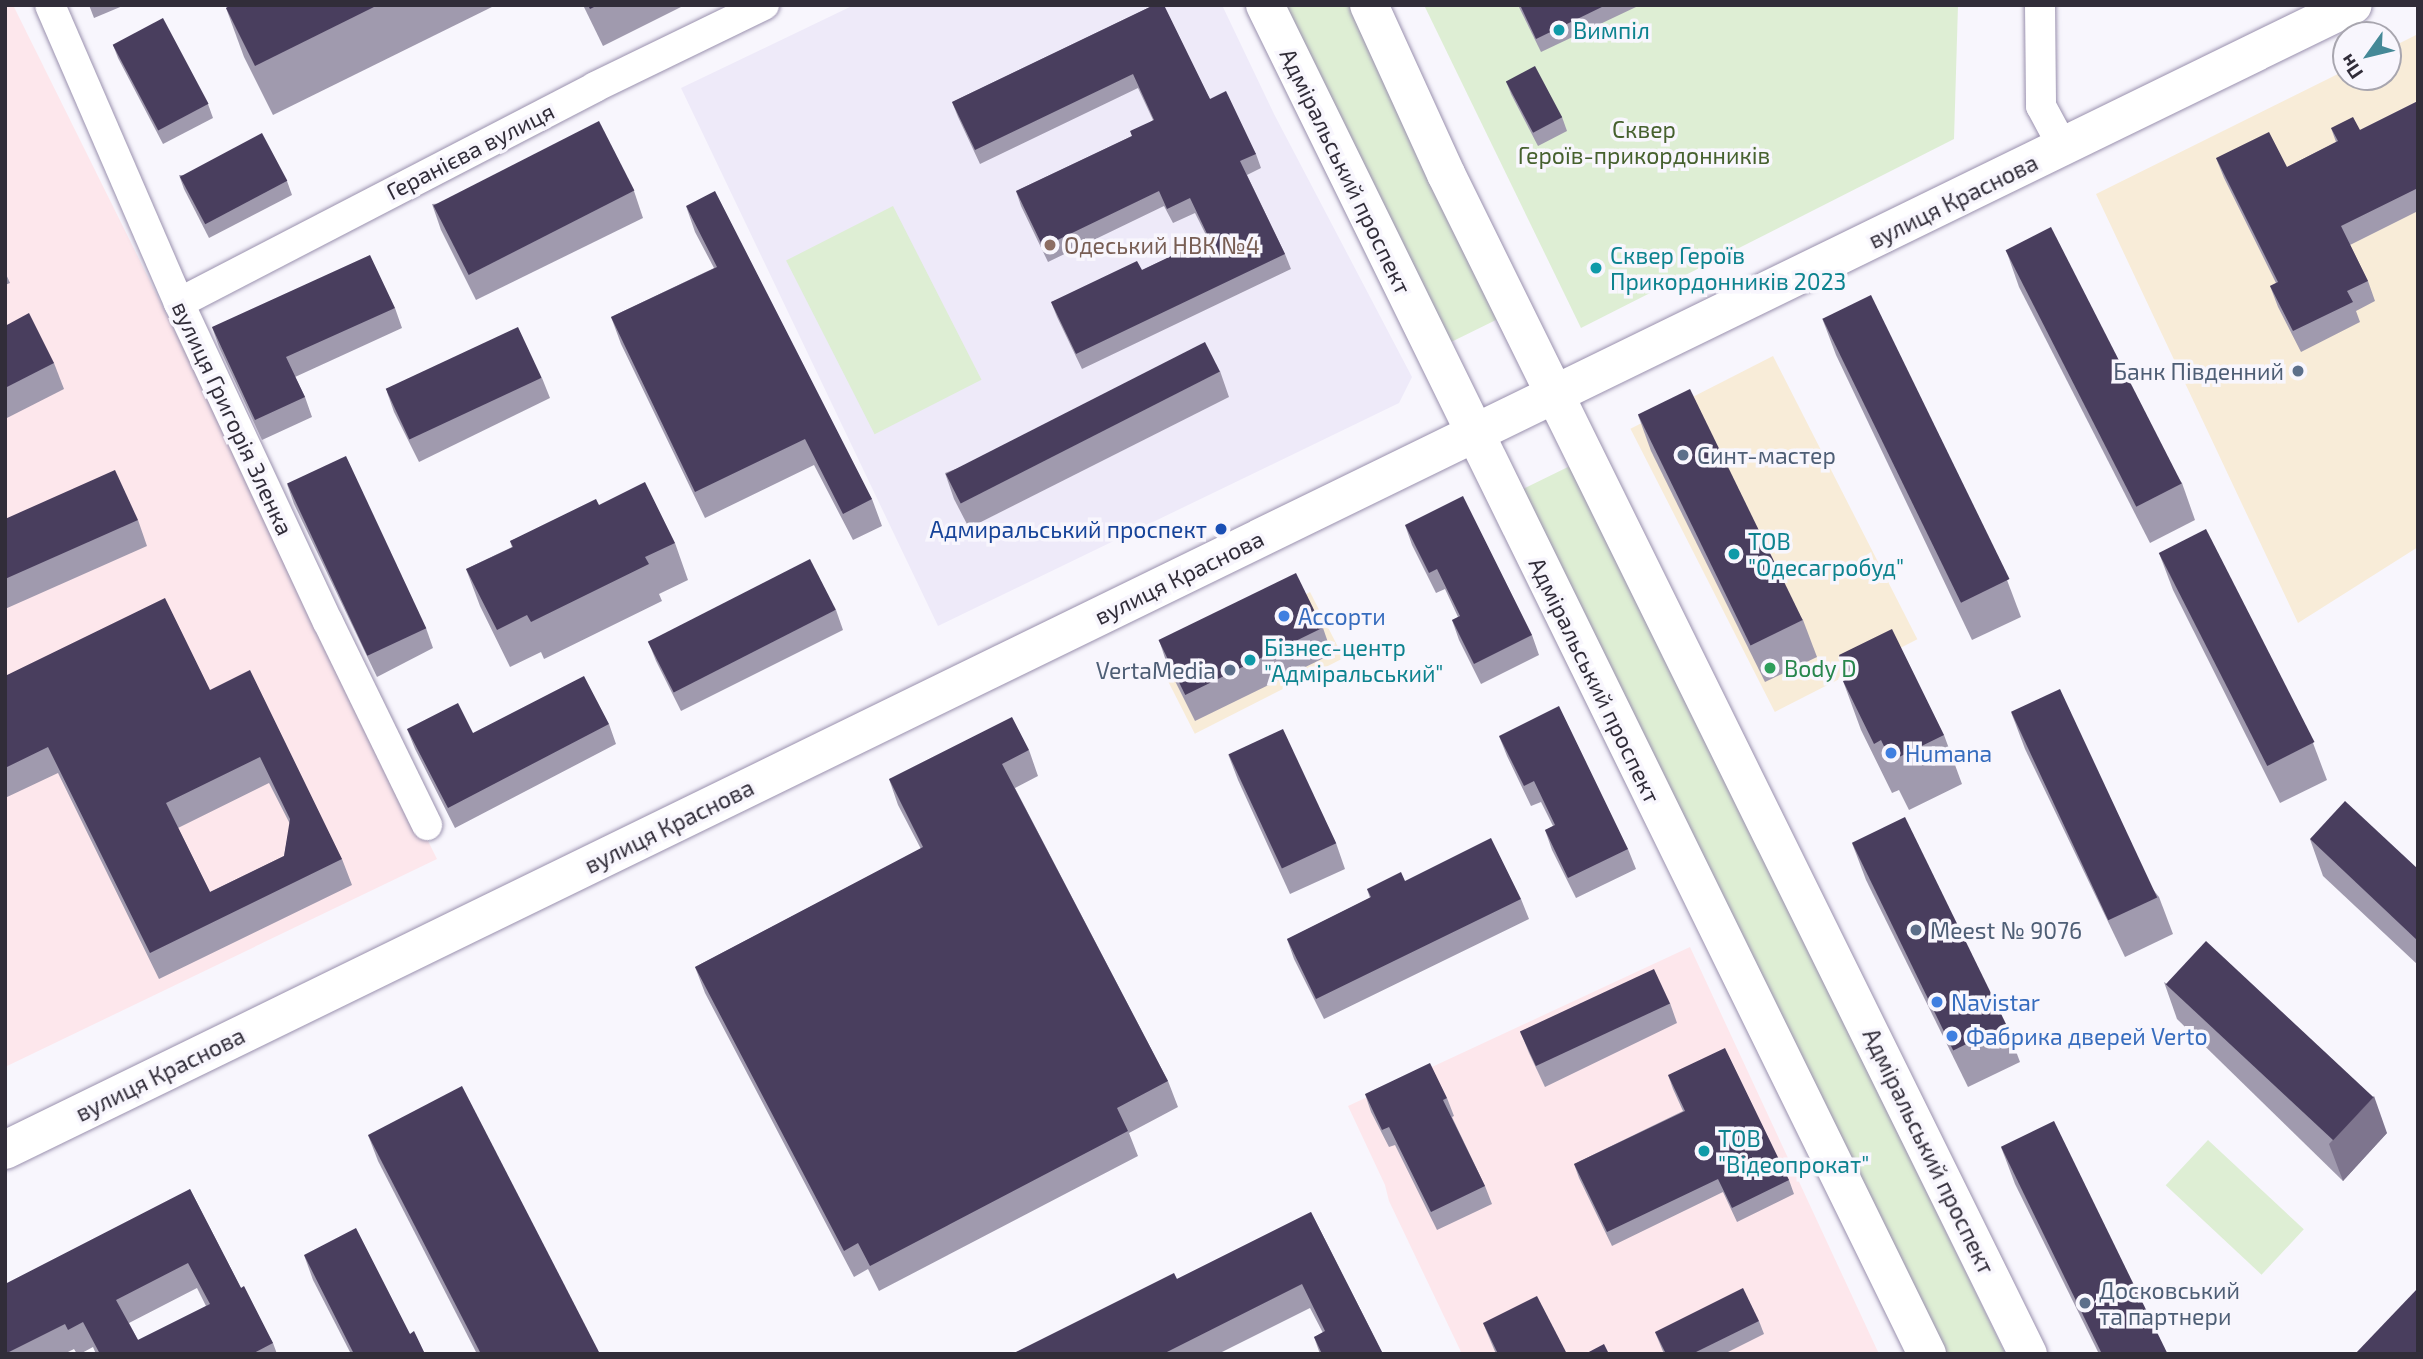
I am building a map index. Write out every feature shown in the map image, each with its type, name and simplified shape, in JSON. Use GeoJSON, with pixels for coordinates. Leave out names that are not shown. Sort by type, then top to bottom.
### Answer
{"type":"FeatureCollection","features":[{"type":"Feature","properties":{"kind":"main road","name":"Адміральський проспект"},"geometry":{"type":"LineString","coordinates":[[1265,5],[1927,1354]]}},
{"type":"Feature","properties":{"kind":"main road","name":"Адміральський проспект"},"geometry":{"type":"LineString","coordinates":[[1369,5],[1446,174],[2028,1354]]}},
{"type":"Feature","properties":{"kind":"main road","name":"вулиця Краснова"},"geometry":{"type":"LineString","coordinates":[[5,1150],[1474,433],[1556,396],[2353,5]]}},
{"type":"Feature","properties":{"kind":"street","name":"вулиця Григорія Зленка"},"geometry":{"type":"LineString","coordinates":[[50,5],[179,303],[328,622],[427,825]]}},
{"type":"Feature","properties":{"kind":"street","name":"Геранієва вулиця"},"geometry":{"type":"LineString","coordinates":[[179,303],[595,87],[764,5]]}},
{"type":"Feature","properties":{"kind":"street"},"geometry":{"type":"LineString","coordinates":[[2040,5],[2041,106],[2063,147]]}},
{"type":"Feature","properties":{"kind":"shaded area"},"geometry":{"type":"Polygon","coordinates":[[[5,5],[13,5],[437,859],[5,1067],[5,5]]]}},
{"type":"Feature","properties":{"kind":"shaded area","name":"Одеський НВК №4"},"geometry":{"type":"Polygon","coordinates":[[[854,5],[1222,5],[1274,114],[1412,377],[1399,403],[938,626],[681,88],[854,5]]]}},
{"type":"Feature","properties":{"kind":"shaded area","name":"Банк Південний"},"geometry":{"type":"Polygon","coordinates":[[[2418,34],[2418,547],[2298,623],[2096,194],[2332,77],[2332,91],[2402,91],[2402,42],[2418,34]]]}},
{"type":"Feature","properties":{"kind":"shaded area"},"geometry":{"type":"Polygon","coordinates":[[[1773,356],[1917,639],[1775,712],[1630,429],[1773,356]]]}},
{"type":"Feature","properties":{"kind":"shaded area","name":"Бізнес-центр \"Адміральський\""},"geometry":{"type":"Polygon","coordinates":[[[1310,592],[1344,658],[1195,734],[1161,668],[1310,592]]]}},
{"type":"Feature","properties":{"kind":"shaded area"},"geometry":{"type":"Polygon","coordinates":[[[1690,947],[1879,1354],[1462,1354],[1389,1201],[1385,1185],[1348,1106],[1690,947]]]}},
{"type":"Feature","properties":{"kind":"green space"},"geometry":{"type":"Polygon","coordinates":[[[1271,5],[1349,5],[1500,318],[1441,347],[1271,5]]]}},
{"type":"Feature","properties":{"kind":"green space","name":"Сквер Героїв-прикордонників"},"geometry":{"type":"Polygon","coordinates":[[[1424,5],[1958,5],[1954,139],[1581,328],[1424,5]]]}},
{"type":"Feature","properties":{"kind":"green space"},"geometry":{"type":"Polygon","coordinates":[[[893,206],[982,380],[875,434],[786,260],[893,206]]]}},
{"type":"Feature","properties":{"kind":"green space"},"geometry":{"type":"Polygon","coordinates":[[[1572,465],[2006,1354],[1931,1354],[1512,494],[1572,465]]]}},
{"type":"Feature","properties":{"kind":"green space"},"geometry":{"type":"Polygon","coordinates":[[[2208,1140],[2304,1229],[2262,1275],[2166,1185],[2208,1140]]]}},
{"type":"Feature","properties":{"kind":"building"},"geometry":{"type":"Polygon","coordinates":[[[231,5],[378,5],[255,66],[226,8],[231,5]]]}},
{"type":"Feature","properties":{"kind":"building"},"geometry":{"type":"Polygon","coordinates":[[[1154,5],[1164,5],[1210,99],[1226,91],[1256,154],[1240,161],[1285,254],[1076,354],[1051,302],[1137,261],[1142,270],[1209,238],[1190,198],[1167,209],[1159,191],[1043,247],[1016,191],[1132,136],[1130,131],[1154,120],[1133,74],[975,150],[952,102],[1154,5]]]}},
{"type":"Feature","properties":{"kind":"building"},"geometry":{"type":"Polygon","coordinates":[[[1520,5],[1606,5],[1536,39],[1520,5]]]}},
{"type":"Feature","properties":{"kind":"building"},"geometry":{"type":"Polygon","coordinates":[[[163,18],[209,104],[158,130],[113,45],[163,18]]]}},
{"type":"Feature","properties":{"kind":"building"},"geometry":{"type":"Polygon","coordinates":[[[1535,66],[1562,117],[1533,133],[1506,81],[1535,66]]]}},
{"type":"Feature","properties":{"kind":"building"},"geometry":{"type":"Polygon","coordinates":[[[2418,101],[2418,188],[2341,226],[2368,281],[2347,291],[2353,302],[2293,331],[2270,286],[2278,282],[2216,158],[2269,132],[2287,167],[2338,141],[2331,128],[2353,117],[2360,130],[2418,101]]]}},
{"type":"Feature","properties":{"kind":"building"},"geometry":{"type":"Polygon","coordinates":[[[599,121],[634,190],[469,275],[433,205],[599,121]]]}},
{"type":"Feature","properties":{"kind":"building"},"geometry":{"type":"Polygon","coordinates":[[[262,133],[287,181],[205,224],[180,177],[262,133]]]}},
{"type":"Feature","properties":{"kind":"building"},"geometry":{"type":"Polygon","coordinates":[[[715,191],[872,499],[843,514],[805,439],[695,492],[611,317],[717,267],[686,206],[715,191]]]}},
{"type":"Feature","properties":{"kind":"building"},"geometry":{"type":"Polygon","coordinates":[[[2051,227],[2182,484],[2136,507],[2006,250],[2051,227]]]}},
{"type":"Feature","properties":{"kind":"building"},"geometry":{"type":"Polygon","coordinates":[[[370,255],[395,308],[286,357],[305,397],[255,420],[212,327],[370,255]]]}},
{"type":"Feature","properties":{"kind":"building"},"geometry":{"type":"Polygon","coordinates":[[[1871,295],[2010,579],[1961,603],[1822,319],[1871,295]]]}},
{"type":"Feature","properties":{"kind":"building"},"geometry":{"type":"Polygon","coordinates":[[[29,313],[54,363],[5,388],[5,326],[29,313]]]}},
{"type":"Feature","properties":{"kind":"building"},"geometry":{"type":"Polygon","coordinates":[[[518,327],[542,378],[409,439],[386,389],[518,327]]]}},
{"type":"Feature","properties":{"kind":"building"},"geometry":{"type":"Polygon","coordinates":[[[1205,342],[1220,371],[961,504],[946,474],[1205,342]]]}},
{"type":"Feature","properties":{"kind":"building","name":"ТОВ \"Одесагробуд\""},"geometry":{"type":"Polygon","coordinates":[[[1690,389],[1803,620],[1751,645],[1638,414],[1690,389]]]}},
{"type":"Feature","properties":{"kind":"building"},"geometry":{"type":"Polygon","coordinates":[[[346,456],[426,628],[367,656],[287,483],[346,456]]]}},
{"type":"Feature","properties":{"kind":"building"},"geometry":{"type":"Polygon","coordinates":[[[115,470],[138,520],[5,579],[5,519],[115,470]]]}},
{"type":"Feature","properties":{"kind":"building"},"geometry":{"type":"Polygon","coordinates":[[[645,482],[675,543],[645,557],[649,564],[531,622],[527,615],[497,630],[466,569],[513,547],[510,541],[596,499],[599,505],[645,482]]]}},
{"type":"Feature","properties":{"kind":"building"},"geometry":{"type":"Polygon","coordinates":[[[1463,496],[1532,635],[1474,664],[1452,620],[1460,616],[1437,569],[1429,573],[1405,525],[1463,496]]]}},
{"type":"Feature","properties":{"kind":"building"},"geometry":{"type":"Polygon","coordinates":[[[2206,529],[2315,742],[2267,766],[2159,553],[2206,529]]]}},
{"type":"Feature","properties":{"kind":"building"},"geometry":{"type":"Polygon","coordinates":[[[810,559],[836,610],[674,692],[648,642],[810,559]]]}},
{"type":"Feature","properties":{"kind":"building"},"geometry":{"type":"Polygon","coordinates":[[[1296,573],[1323,628],[1185,695],[1158,640],[1296,573]]]}},
{"type":"Feature","properties":{"kind":"building"},"geometry":{"type":"Polygon","coordinates":[[[165,598],[210,690],[250,670],[342,859],[150,953],[48,747],[5,768],[5,676],[165,598]],[[260,757],[166,803],[210,892],[284,856],[290,819],[260,757]]]}},
{"type":"Feature","properties":{"kind":"building"},"geometry":{"type":"Polygon","coordinates":[[[1892,629],[1944,735],[1891,761],[1881,740],[1874,744],[1843,681],[1850,678],[1839,655],[1892,629]]]}},
{"type":"Feature","properties":{"kind":"building"},"geometry":{"type":"Polygon","coordinates":[[[584,676],[609,724],[448,808],[407,729],[458,703],[473,733],[584,676]]]}},
{"type":"Feature","properties":{"kind":"building"},"geometry":{"type":"Polygon","coordinates":[[[2060,689],[2157,897],[2108,920],[2011,712],[2060,689]]]}},
{"type":"Feature","properties":{"kind":"building"},"geometry":{"type":"Polygon","coordinates":[[[1559,706],[1628,849],[1568,878],[1545,830],[1555,825],[1534,781],[1524,786],[1499,736],[1559,706]]]}},
{"type":"Feature","properties":{"kind":"building"},"geometry":{"type":"Polygon","coordinates":[[[1012,717],[1029,750],[1002,764],[1168,1081],[1117,1108],[1128,1131],[870,1266],[858,1243],[844,1251],[695,967],[923,847],[889,779],[1012,717]]]}},
{"type":"Feature","properties":{"kind":"building"},"geometry":{"type":"Polygon","coordinates":[[[1283,729],[1336,843],[1282,869],[1229,754],[1283,729]]]}},
{"type":"Feature","properties":{"kind":"building"},"geometry":{"type":"Polygon","coordinates":[[[2345,801],[2418,869],[2418,941],[2310,839],[2345,801]]]}},
{"type":"Feature","properties":{"kind":"building"},"geometry":{"type":"Polygon","coordinates":[[[1905,817],[2006,1025],[1953,1050],[1852,843],[1905,817]]]}},
{"type":"Feature","properties":{"kind":"building"},"geometry":{"type":"Polygon","coordinates":[[[1491,838],[1521,899],[1316,999],[1287,939],[1371,897],[1367,889],[1401,872],[1405,881],[1491,838]]]}},
{"type":"Feature","properties":{"kind":"building"},"geometry":{"type":"Polygon","coordinates":[[[2206,941],[2373,1097],[2333,1140],[2166,984],[2206,941]]]}},
{"type":"Feature","properties":{"kind":"building"},"geometry":{"type":"Polygon","coordinates":[[[1654,969],[1670,1003],[1536,1066],[1520,1032],[1654,969]]]}},
{"type":"Feature","properties":{"kind":"building","name":"ТОВ \"Відеопрокат\""},"geometry":{"type":"Polygon","coordinates":[[[1725,1048],[1789,1180],[1732,1208],[1718,1179],[1607,1232],[1574,1164],[1685,1111],[1668,1075],[1725,1048]]]}},
{"type":"Feature","properties":{"kind":"building"},"geometry":{"type":"Polygon","coordinates":[[[1430,1063],[1447,1098],[1443,1100],[1485,1186],[1431,1212],[1389,1127],[1382,1130],[1365,1094],[1430,1063]]]}},
{"type":"Feature","properties":{"kind":"building"},"geometry":{"type":"Polygon","coordinates":[[[462,1086],[600,1354],[481,1354],[368,1135],[462,1086]]]}},
{"type":"Feature","properties":{"kind":"building"},"geometry":{"type":"Polygon","coordinates":[[[2054,1121],[2168,1354],[2102,1354],[2001,1147],[2054,1121]]]}},
{"type":"Feature","properties":{"kind":"building"},"geometry":{"type":"Polygon","coordinates":[[[190,1189],[273,1343],[252,1354],[100,1354],[83,1322],[68,1330],[65,1324],[5,1354],[5,1284],[190,1189]],[[188,1263],[116,1300],[138,1340],[210,1304],[188,1263]]]}},
{"type":"Feature","properties":{"kind":"building"},"geometry":{"type":"Polygon","coordinates":[[[1311,1212],[1383,1354],[1322,1354],[1314,1337],[1325,1331],[1302,1284],[1163,1354],[1012,1354],[1174,1273],[1177,1279],[1311,1212]]]}},
{"type":"Feature","properties":{"kind":"building"},"geometry":{"type":"Polygon","coordinates":[[[356,1228],[410,1334],[414,1331],[425,1354],[354,1354],[304,1255],[356,1228]]]}},
{"type":"Feature","properties":{"kind":"building"},"geometry":{"type":"Polygon","coordinates":[[[1743,1288],[1759,1321],[1692,1354],[1666,1354],[1655,1332],[1743,1288]]]}},
{"type":"Feature","properties":{"kind":"building"},"geometry":{"type":"Polygon","coordinates":[[[2418,1288],[2418,1354],[2355,1354],[2418,1288]]]}},
{"type":"Feature","properties":{"kind":"building"},"geometry":{"type":"Polygon","coordinates":[[[1537,1296],[1567,1354],[1498,1354],[1483,1323],[1537,1296]]]}},
{"type":"Feature","properties":{"kind":"building"},"geometry":{"type":"Polygon","coordinates":[[[1604,1344],[1609,1354],[1585,1354],[1604,1344]]]}},
{"type":"Feature","properties":{"kind":"place","name":"Вимпіл"},"geometry":{"type":"Point","coordinates":[1559,30]}},
{"type":"Feature","properties":{"kind":"place","name":"Одеський НВК №4"},"geometry":{"type":"Point","coordinates":[1050,245]}},
{"type":"Feature","properties":{"kind":"place","name":"Сквер Героїв Прикордонників 2023"},"geometry":{"type":"Point","coordinates":[1596,268]}},
{"type":"Feature","properties":{"kind":"place","name":"Банк Південний"},"geometry":{"type":"Point","coordinates":[2298,371]}},
{"type":"Feature","properties":{"kind":"place","name":"Синт-мастер"},"geometry":{"type":"Point","coordinates":[1683,455]}},
{"type":"Feature","properties":{"kind":"place","name":"Адмиральський проспект"},"geometry":{"type":"Point","coordinates":[1221,529]}},
{"type":"Feature","properties":{"kind":"place","name":"ТОВ \"Одесагробуд\""},"geometry":{"type":"Point","coordinates":[1734,554]}},
{"type":"Feature","properties":{"kind":"place","name":"Ассорти"},"geometry":{"type":"Point","coordinates":[1284,616]}},
{"type":"Feature","properties":{"kind":"place","name":"Бізнес-центр \"Адміральський\""},"geometry":{"type":"Point","coordinates":[1250,660]}},
{"type":"Feature","properties":{"kind":"place","name":"Body D"},"geometry":{"type":"Point","coordinates":[1770,668]}},
{"type":"Feature","properties":{"kind":"place","name":"VertaMedia"},"geometry":{"type":"Point","coordinates":[1230,670]}},
{"type":"Feature","properties":{"kind":"place","name":"Humana"},"geometry":{"type":"Point","coordinates":[1891,753]}},
{"type":"Feature","properties":{"kind":"place","name":"Meest № 9076"},"geometry":{"type":"Point","coordinates":[1916,930]}},
{"type":"Feature","properties":{"kind":"place","name":"Navistar"},"geometry":{"type":"Point","coordinates":[1937,1002]}},
{"type":"Feature","properties":{"kind":"place","name":"Фабрика дверей Verto"},"geometry":{"type":"Point","coordinates":[1952,1036]}},
{"type":"Feature","properties":{"kind":"place","name":"ТОВ \"Відеопрокат\""},"geometry":{"type":"Point","coordinates":[1704,1151]}},
{"type":"Feature","properties":{"kind":"place","name":"Досковський та партнери"},"geometry":{"type":"Point","coordinates":[2085,1303]}}]}
